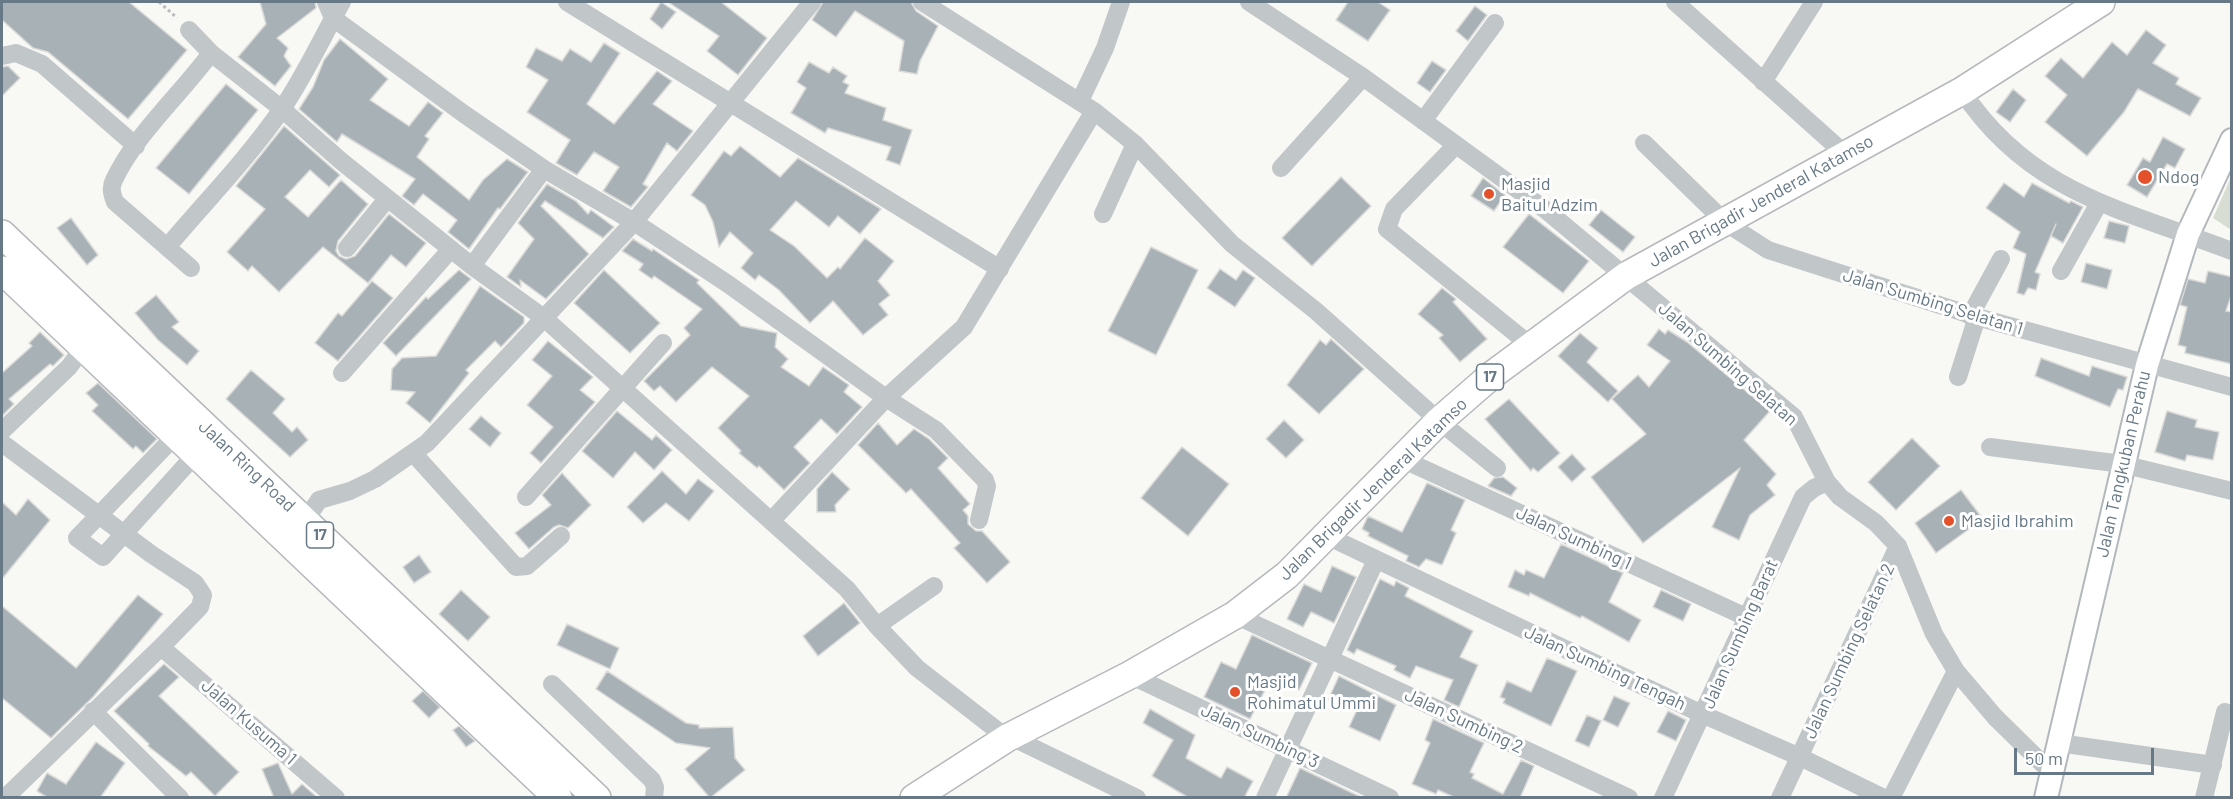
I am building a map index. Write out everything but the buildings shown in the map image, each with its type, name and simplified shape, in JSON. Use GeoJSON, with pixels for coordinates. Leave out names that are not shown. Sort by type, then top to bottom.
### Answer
{"type":"FeatureCollection","features":[{"type":"Feature","properties":{"kind":"highway","name":"Jalan Brigadir Jenderal Katamso"},"geometry":{"type":"LineString","coordinates":[[914,798],[1009,737],[1130,675],[1235,615],[1287,575],[1327,537],[1439,421],[1530,345],[1626,276],[1726,223],[1845,154],[1962,91],[2101,2]]}},
{"type":"Feature","properties":{"kind":"highway","name":"Jalan Ring Road"},"geometry":{"type":"LineString","coordinates":[[2,234],[597,798]]}},
{"type":"Feature","properties":{"kind":"highway","name":"Jalan Ring Road"},"geometry":{"type":"LineString","coordinates":[[2,270],[558,798]]}},
{"type":"Feature","properties":{"kind":"highway"},"geometry":{"type":"LineString","coordinates":[[23,291],[42,273]]}},
{"type":"Feature","properties":{"kind":"main road","name":"Jalan Tangkuban Perahu"},"geometry":{"type":"LineString","coordinates":[[2046,798],[2146,365],[2188,234],[2232,140]]}},
{"type":"Feature","properties":{"kind":"street"},"geometry":{"type":"LineString","coordinates":[[168,246],[251,150],[282,109],[313,59],[329,10],[342,2]]}},
{"type":"Feature","properties":{"kind":"street"},"geometry":{"type":"LineString","coordinates":[[567,2],[733,102],[1000,269]]}},
{"type":"Feature","properties":{"kind":"street"},"geometry":{"type":"LineString","coordinates":[[305,521],[319,500],[350,491],[414,454],[634,222],[812,2]]}},
{"type":"Feature","properties":{"kind":"street"},"geometry":{"type":"LineString","coordinates":[[922,2],[1087,106],[1135,144],[1232,244],[1316,311],[1439,421],[1497,468]]}},
{"type":"Feature","properties":{"kind":"street"},"geometry":{"type":"LineString","coordinates":[[772,520],[886,398],[964,327],[1000,269],[1087,106],[1121,2]]}},
{"type":"Feature","properties":{"kind":"street","name":"Jalan Sumbing Selatan"},"geometry":{"type":"LineString","coordinates":[[1249,2],[1363,76],[1547,211],[1794,417],[1827,482],[1840,497],[1876,523],[1898,546],[1934,634],[1956,671],[1995,717],[2052,772]]}},
{"type":"Feature","properties":{"kind":"street"},"geometry":{"type":"LineString","coordinates":[[1675,2],[1845,154]]}},
{"type":"Feature","properties":{"kind":"street"},"geometry":{"type":"LineString","coordinates":[[1763,82],[1812,2]]}},
{"type":"Feature","properties":{"kind":"street"},"geometry":{"type":"LineString","coordinates":[[329,10],[464,114],[544,169],[634,222],[728,284],[886,398],[936,430],[978,471],[987,486],[980,520]]}},
{"type":"Feature","properties":{"kind":"street"},"geometry":{"type":"LineString","coordinates":[[1423,121],[1495,23]]}},
{"type":"Feature","properties":{"kind":"street"},"geometry":{"type":"LineString","coordinates":[[189,30],[211,53],[282,109],[387,199],[472,266],[544,318],[624,386],[847,589],[877,626],[917,668],[1009,737],[1137,798]]}},
{"type":"Feature","properties":{"kind":"street"},"geometry":{"type":"LineString","coordinates":[[2,56],[16,53],[42,64],[136,146]]}},
{"type":"Feature","properties":{"kind":"street"},"geometry":{"type":"LineString","coordinates":[[191,268],[115,202],[111,192],[114,180],[136,146],[211,53]]}},
{"type":"Feature","properties":{"kind":"street"},"geometry":{"type":"LineString","coordinates":[[1281,168],[1363,76]]}},
{"type":"Feature","properties":{"kind":"street"},"geometry":{"type":"LineString","coordinates":[[1962,91],[1978,116],[2020,158],[2099,203],[2232,251]]}},
{"type":"Feature","properties":{"kind":"street","name":"Jalan Sumbing Selatan 1"},"geometry":{"type":"LineString","coordinates":[[1644,143],[1726,223],[1768,250],[1974,316],[2232,387]]}},
{"type":"Feature","properties":{"kind":"street"},"geometry":{"type":"LineString","coordinates":[[1103,214],[1135,144]]}},
{"type":"Feature","properties":{"kind":"street"},"geometry":{"type":"LineString","coordinates":[[1456,145],[1394,208],[1387,229],[1530,345]]}},
{"type":"Feature","properties":{"kind":"street"},"geometry":{"type":"LineString","coordinates":[[472,266],[544,169]]}},
{"type":"Feature","properties":{"kind":"street"},"geometry":{"type":"LineString","coordinates":[[347,248],[387,199]]}},
{"type":"Feature","properties":{"kind":"street"},"geometry":{"type":"LineString","coordinates":[[2061,271],[2099,203]]}},
{"type":"Feature","properties":{"kind":"street"},"geometry":{"type":"LineString","coordinates":[[342,373],[451,249]]}},
{"type":"Feature","properties":{"kind":"street"},"geometry":{"type":"LineString","coordinates":[[1958,377],[1974,316],[2001,259]]}},
{"type":"Feature","properties":{"kind":"street"},"geometry":{"type":"LineString","coordinates":[[526,497],[663,343]]}},
{"type":"Feature","properties":{"kind":"street"},"geometry":{"type":"LineString","coordinates":[[2,431],[69,367],[83,348]]}},
{"type":"Feature","properties":{"kind":"street"},"geometry":{"type":"LineString","coordinates":[[175,436],[77,538],[103,557],[195,455]]}},
{"type":"Feature","properties":{"kind":"street"},"geometry":{"type":"LineString","coordinates":[[2,442],[195,583],[202,591],[200,607],[5,798]]}},
{"type":"Feature","properties":{"kind":"street"},"geometry":{"type":"LineString","coordinates":[[1990,447],[2122,464],[2232,491]]}},
{"type":"Feature","properties":{"kind":"street"},"geometry":{"type":"LineString","coordinates":[[414,454],[516,567],[527,566],[561,536]]}},
{"type":"Feature","properties":{"kind":"street","name":"Jalan Sumbing 1"},"geometry":{"type":"LineString","coordinates":[[1402,459],[1746,617]]}},
{"type":"Feature","properties":{"kind":"street","name":"Jalan Sumbing Barat"},"geometry":{"type":"LineString","coordinates":[[1664,798],[1704,716],[1746,617],[1803,497],[1814,488],[1827,482]]}},
{"type":"Feature","properties":{"kind":"street","name":"Jalan Sumbing Tengah"},"geometry":{"type":"LineString","coordinates":[[1327,537],[1704,716],[1800,757],[1884,798]]}},
{"type":"Feature","properties":{"kind":"street","name":"Jalan Sumbing Selatan 2"},"geometry":{"type":"LineString","coordinates":[[1780,798],[1898,546]]}},
{"type":"Feature","properties":{"kind":"street"},"geometry":{"type":"LineString","coordinates":[[1265,798],[1328,658],[1376,560]]}},
{"type":"Feature","properties":{"kind":"street"},"geometry":{"type":"LineString","coordinates":[[877,626],[934,585]]}},
{"type":"Feature","properties":{"kind":"street","name":"Jalan Sumbing 2"},"geometry":{"type":"LineString","coordinates":[[1235,615],[1629,798]]}},
{"type":"Feature","properties":{"kind":"street","name":"Jalan Kusuma 1"},"geometry":{"type":"LineString","coordinates":[[161,647],[336,798]]}},
{"type":"Feature","properties":{"kind":"street"},"geometry":{"type":"LineString","coordinates":[[1891,798],[1956,671]]}},
{"type":"Feature","properties":{"kind":"street","name":"Jalan Sumbing 3"},"geometry":{"type":"LineString","coordinates":[[1130,675],[1390,798]]}},
{"type":"Feature","properties":{"kind":"street"},"geometry":{"type":"LineString","coordinates":[[552,684],[652,780],[656,787],[654,798]]}},
{"type":"Feature","properties":{"kind":"street"},"geometry":{"type":"LineString","coordinates":[[93,711],[180,798]]}},
{"type":"Feature","properties":{"kind":"street"},"geometry":{"type":"LineString","coordinates":[[2204,798],[2225,712]]}},
{"type":"Feature","properties":{"kind":"street"},"geometry":{"type":"LineString","coordinates":[[2059,743],[2213,765]]}},
{"type":"Feature","properties":{"kind":"path"},"geometry":{"type":"LineString","coordinates":[[159,2],[189,30]]}},
{"type":"Feature","properties":{"kind":"shaded area"},"geometry":{"type":"Polygon","coordinates":[[[2231,177],[2231,230],[2213,218],[2231,177]]]}},
{"type":"Feature","properties":{"kind":"place","name":"Ndog"},"geometry":{"type":"Point","coordinates":[2145,177]}},
{"type":"Feature","properties":{"kind":"place","name":"Masjid Baitul Adzim"},"geometry":{"type":"Point","coordinates":[1489,194]}},
{"type":"Feature","properties":{"kind":"place","name":"Masjid Ibrahim"},"geometry":{"type":"Point","coordinates":[1949,521]}},
{"type":"Feature","properties":{"kind":"place","name":"Masjid Rohimatul Ummi"},"geometry":{"type":"Point","coordinates":[1235,692]}}]}
